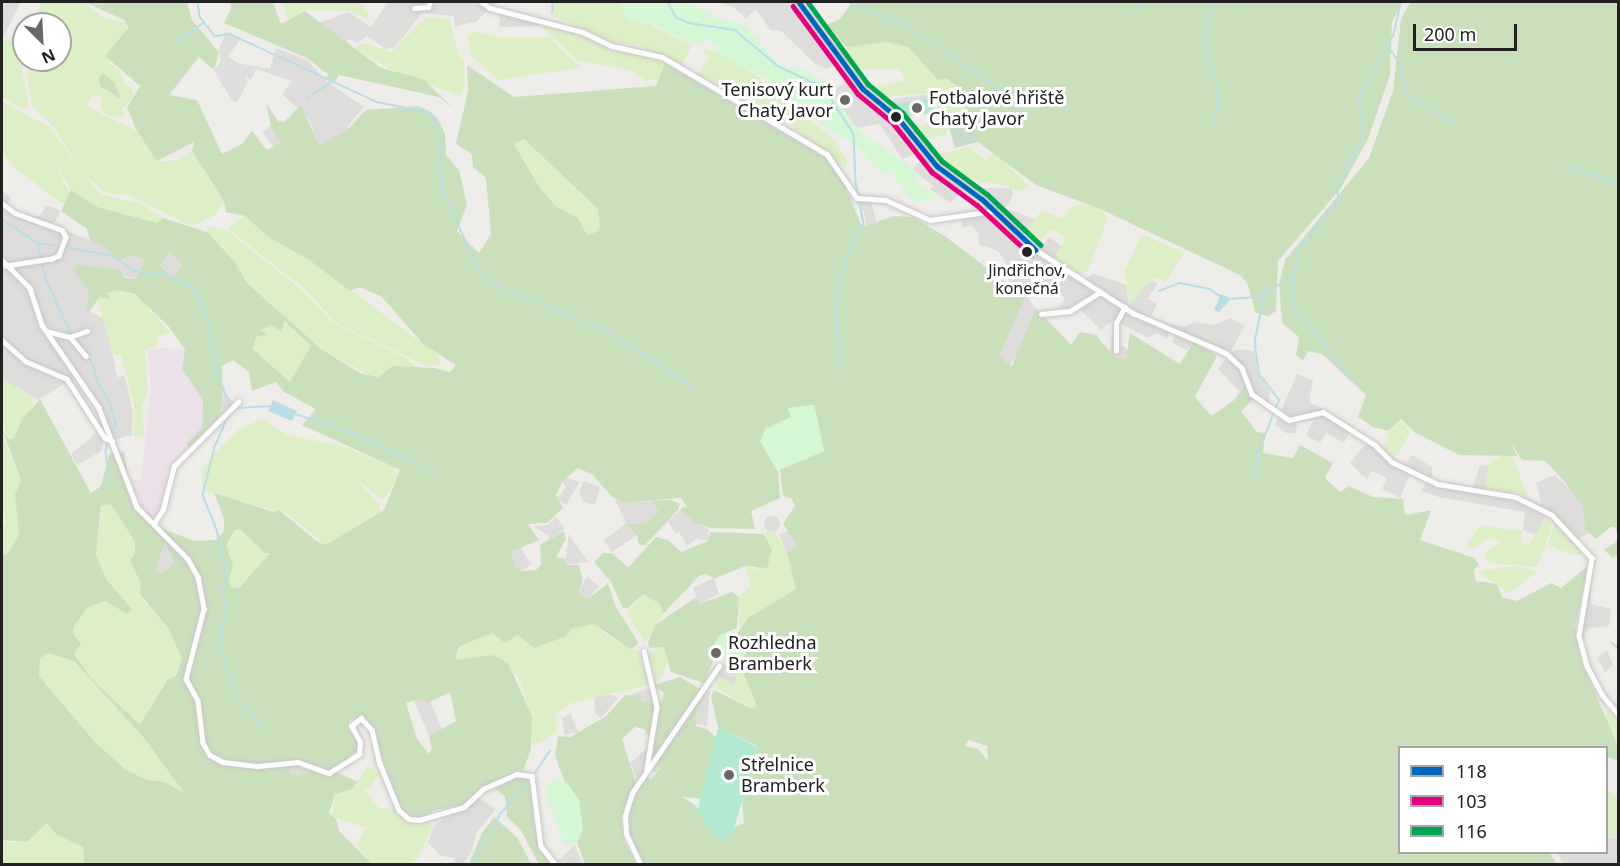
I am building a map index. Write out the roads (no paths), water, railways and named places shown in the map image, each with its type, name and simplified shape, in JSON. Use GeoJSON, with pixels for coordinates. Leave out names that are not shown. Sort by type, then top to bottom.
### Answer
{"type":"FeatureCollection","features":[{"type":"Feature","properties":{"kind":"street"},"geometry":{"type":"LineString","coordinates":[[414,8],[428,7],[430,2]]}},
{"type":"Feature","properties":{"kind":"street"},"geometry":{"type":"LineString","coordinates":[[482,2],[499,10],[583,32],[612,46],[662,57],[827,154],[857,198],[886,200],[930,220],[994,211]]}},
{"type":"Feature","properties":{"kind":"street"},"geometry":{"type":"LineString","coordinates":[[799,2],[863,89],[898,118],[937,166],[994,211],[1036,250],[1125,307],[1226,352],[1242,368],[1252,394],[1289,420],[1323,412],[1375,445],[1392,462],[1438,484],[1516,497],[1552,515],[1593,558],[1580,612],[1579,636],[1587,666],[1603,696],[1618,714]]}},
{"type":"Feature","properties":{"kind":"street"},"geometry":{"type":"LineString","coordinates":[[2,202],[15,213],[62,230],[66,237],[59,256],[52,260],[3,263]]}},
{"type":"Feature","properties":{"kind":"street"},"geometry":{"type":"LineString","coordinates":[[3,263],[30,288],[46,331],[99,408],[132,498],[188,559],[202,591],[204,609],[186,679],[198,701],[203,743],[210,755],[223,762],[258,766],[298,762],[329,773],[359,754],[360,742],[351,726],[362,718],[372,730],[380,764],[399,810],[409,819],[419,820],[464,807],[483,789],[518,774],[532,776],[539,837],[555,864]]}},
{"type":"Feature","properties":{"kind":"street"},"geometry":{"type":"LineString","coordinates":[[1041,314],[1071,311],[1100,292]]}},
{"type":"Feature","properties":{"kind":"street"},"geometry":{"type":"LineString","coordinates":[[1116,351],[1116,323],[1125,307]]}},
{"type":"Feature","properties":{"kind":"street"},"geometry":{"type":"LineString","coordinates":[[46,331],[70,337],[87,331]]}},
{"type":"Feature","properties":{"kind":"street"},"geometry":{"type":"LineString","coordinates":[[70,337],[86,356]]}},
{"type":"Feature","properties":{"kind":"street"},"geometry":{"type":"LineString","coordinates":[[2,340],[25,361],[67,379],[105,438],[112,441]]}},
{"type":"Feature","properties":{"kind":"street"},"geometry":{"type":"LineString","coordinates":[[155,522],[163,509],[174,466],[238,402]]}},
{"type":"Feature","properties":{"kind":"street"},"geometry":{"type":"LineString","coordinates":[[644,651],[657,707],[646,772]]}},
{"type":"Feature","properties":{"kind":"street"},"geometry":{"type":"LineString","coordinates":[[640,864],[627,842],[625,816],[632,793],[719,666]]}},
{"type":"Feature","properties":{"kind":"water"},"geometry":{"type":"Polygon","coordinates":[[[1221,294],[1231,299],[1219,312],[1214,310],[1221,294]]]}},
{"type":"Feature","properties":{"kind":"water"},"geometry":{"type":"Polygon","coordinates":[[[273,400],[297,411],[292,421],[268,411],[273,400]]]}},
{"type":"Feature","properties":{"kind":"waterway"},"geometry":{"type":"LineString","coordinates":[[198,2],[200,17],[215,36],[230,34],[377,102],[431,113],[439,128],[443,190],[477,266],[495,285],[605,330],[694,387]]}},
{"type":"Feature","properties":{"kind":"waterway"},"geometry":{"type":"LineString","coordinates":[[553,2],[553,12]]}},
{"type":"Feature","properties":{"kind":"waterway"},"geometry":{"type":"LineString","coordinates":[[668,2],[676,17],[689,23],[735,30],[778,66],[824,88],[854,134],[856,182],[864,224],[850,248],[840,282],[836,309],[841,371]]}},
{"type":"Feature","properties":{"kind":"waterway"},"geometry":{"type":"LineString","coordinates":[[849,2],[907,26],[982,76],[1024,110]]}},
{"type":"Feature","properties":{"kind":"waterway"},"geometry":{"type":"LineString","coordinates":[[1133,11],[1143,2]]}},
{"type":"Feature","properties":{"kind":"waterway"},"geometry":{"type":"LineString","coordinates":[[1213,2],[1205,42],[1218,92],[1215,124]]}},
{"type":"Feature","properties":{"kind":"waterway"},"geometry":{"type":"LineString","coordinates":[[1230,2],[1234,9]]}},
{"type":"Feature","properties":{"kind":"waterway"},"geometry":{"type":"LineString","coordinates":[[1256,478],[1258,453],[1279,400],[1259,374],[1256,356],[1255,340],[1265,292],[1294,277],[1298,249],[1339,201],[1336,186],[1358,149],[1363,132],[1359,97],[1393,36],[1401,2]]}},
{"type":"Feature","properties":{"kind":"waterway"},"geometry":{"type":"LineString","coordinates":[[177,42],[203,23]]}},
{"type":"Feature","properties":{"kind":"waterway"},"geometry":{"type":"LineString","coordinates":[[1388,46],[1399,61],[1409,95],[1455,124]]}},
{"type":"Feature","properties":{"kind":"waterway"},"geometry":{"type":"LineString","coordinates":[[306,99],[334,80]]}},
{"type":"Feature","properties":{"kind":"waterway"},"geometry":{"type":"LineString","coordinates":[[1566,166],[1618,183]]}},
{"type":"Feature","properties":{"kind":"waterway"},"geometry":{"type":"LineString","coordinates":[[2,219],[38,243],[60,246]]}},
{"type":"Feature","properties":{"kind":"waterway"},"geometry":{"type":"LineString","coordinates":[[38,244],[47,282],[72,334]]}},
{"type":"Feature","properties":{"kind":"waterway"},"geometry":{"type":"LineString","coordinates":[[65,247],[113,256],[135,271],[163,273],[195,288],[207,318],[216,369],[231,407]]}},
{"type":"Feature","properties":{"kind":"waterway"},"geometry":{"type":"LineString","coordinates":[[1294,278],[1294,310],[1321,338],[1350,378]]}},
{"type":"Feature","properties":{"kind":"waterway"},"geometry":{"type":"LineString","coordinates":[[1159,291],[1180,283],[1210,289],[1220,296]]}},
{"type":"Feature","properties":{"kind":"waterway"},"geometry":{"type":"LineString","coordinates":[[1229,299],[1257,297],[1265,292]]}},
{"type":"Feature","properties":{"kind":"waterway"},"geometry":{"type":"LineString","coordinates":[[75,338],[93,364],[98,383],[111,405],[116,424],[111,436]]}},
{"type":"Feature","properties":{"kind":"waterway"},"geometry":{"type":"LineString","coordinates":[[235,408],[272,406]]}},
{"type":"Feature","properties":{"kind":"waterway"},"geometry":{"type":"LineString","coordinates":[[231,411],[215,447],[203,495],[217,529],[227,580],[222,590],[226,607],[220,649],[238,697],[265,729]]}},
{"type":"Feature","properties":{"kind":"waterway"},"geometry":{"type":"LineString","coordinates":[[296,414],[351,433],[437,471]]}},
{"type":"Feature","properties":{"kind":"waterway"},"geometry":{"type":"LineString","coordinates":[[109,440],[106,451],[110,483]]}},
{"type":"Feature","properties":{"kind":"waterway"},"geometry":{"type":"LineString","coordinates":[[1612,643],[1618,648]]}},
{"type":"Feature","properties":{"kind":"waterway"},"geometry":{"type":"LineString","coordinates":[[533,776],[550,751]]}},
{"type":"Feature","properties":{"kind":"waterway"},"geometry":{"type":"LineString","coordinates":[[473,864],[501,813],[531,779]]}},
{"type":"Feature","properties":{"kind":"place","name":"Tenisový kurt Chaty Javor"},"geometry":{"type":"Point","coordinates":[845,100]}},
{"type":"Feature","properties":{"kind":"place","name":"Fotbalové hřiště Chaty Javor"},"geometry":{"type":"Point","coordinates":[917,108]}},
{"type":"Feature","properties":{"kind":"place","name":"Jindřichov, konečná"},"geometry":{"type":"Point","coordinates":[1027,252]}},
{"type":"Feature","properties":{"kind":"place","name":"Rozhledna Bramberk"},"geometry":{"type":"Point","coordinates":[716,653]}},
{"type":"Feature","properties":{"kind":"place","name":"Střelnice Bramberk"},"geometry":{"type":"Point","coordinates":[729,775]}}]}
